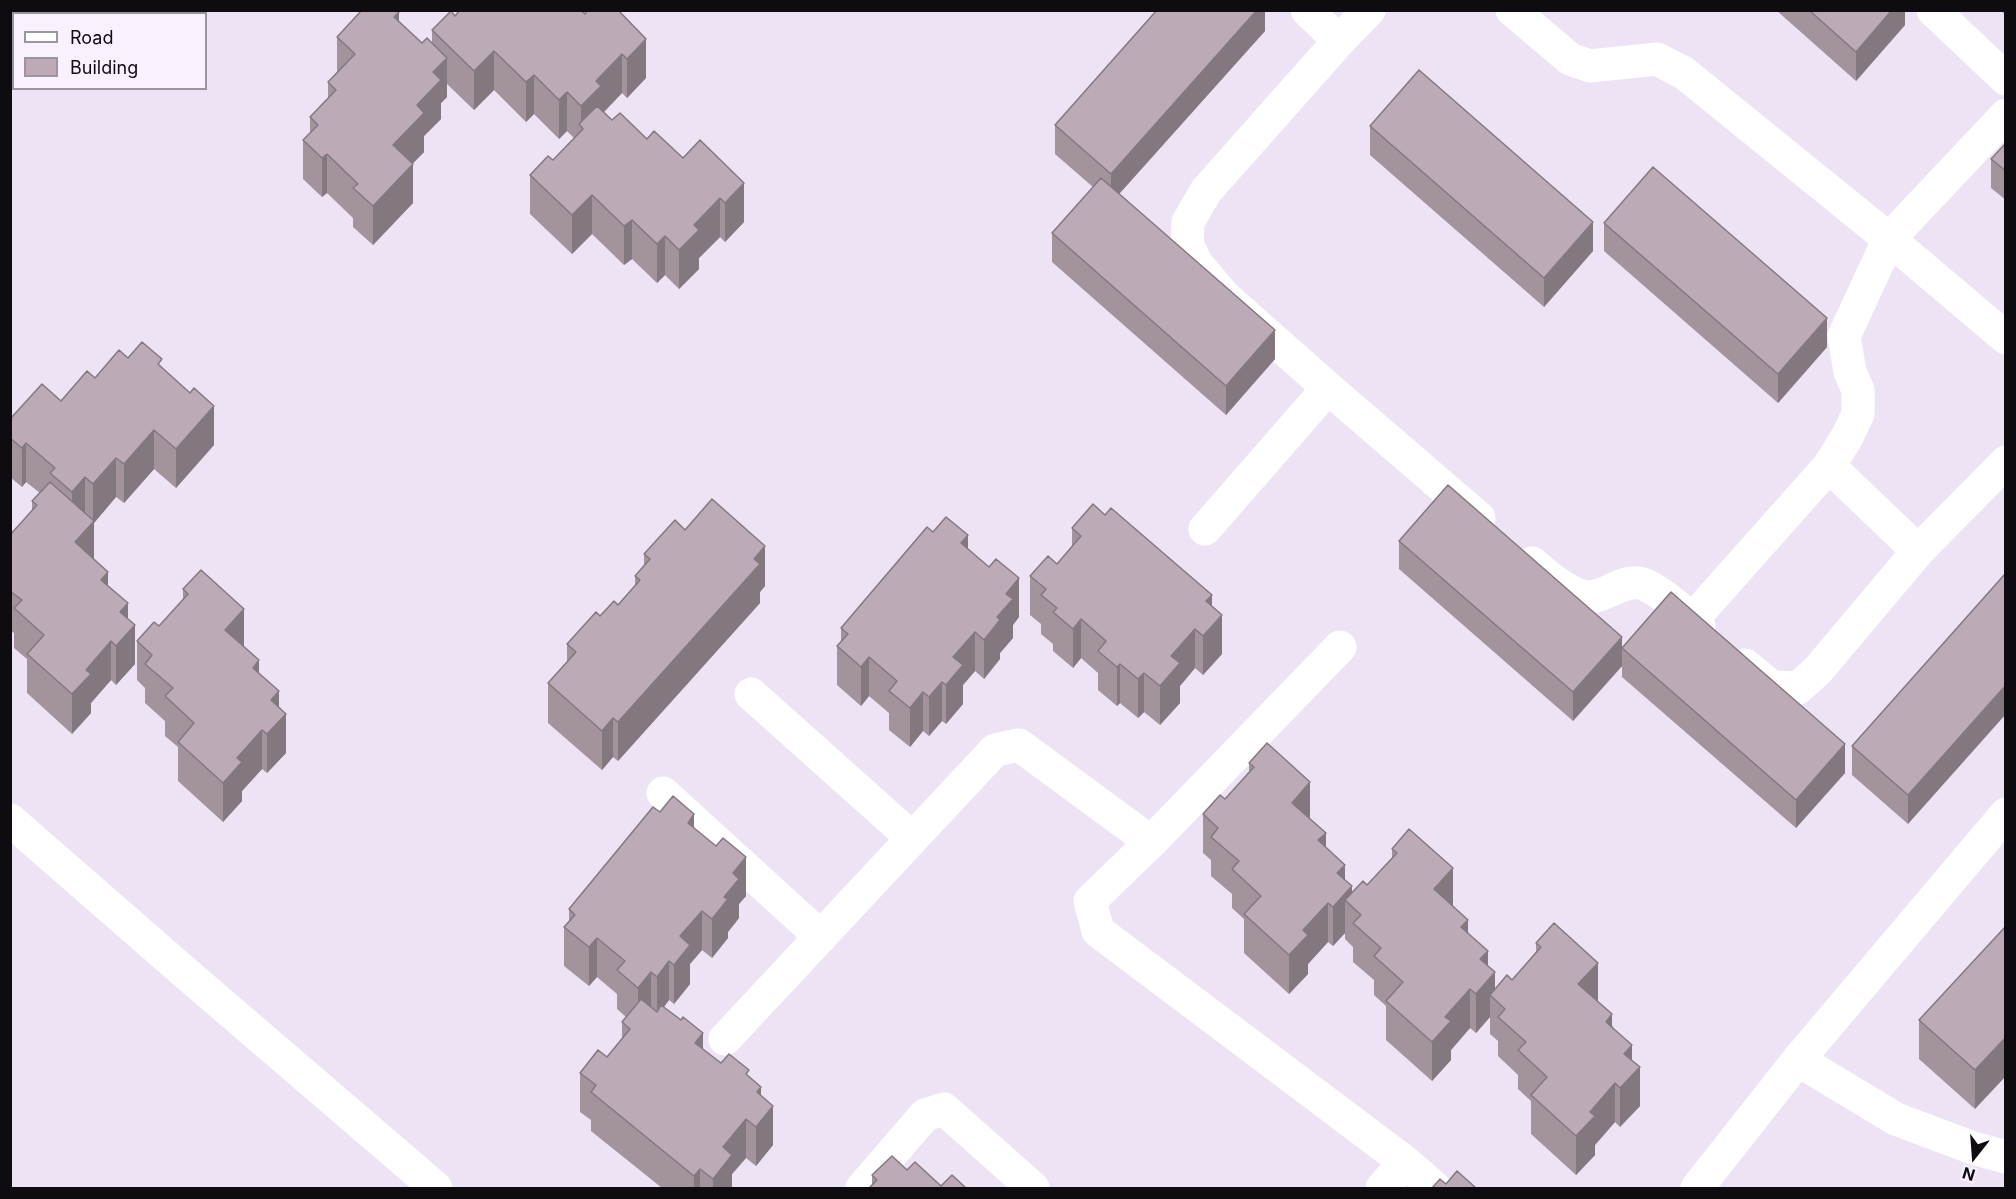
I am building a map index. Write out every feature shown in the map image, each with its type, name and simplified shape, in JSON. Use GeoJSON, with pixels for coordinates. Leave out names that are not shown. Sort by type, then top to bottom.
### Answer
{"type":"FeatureCollection","features":[{"type":"Feature","properties":{"kind":"street"},"geometry":{"type":"LineString","coordinates":[[1307,10],[1339,41]]}},
{"type":"Feature","properties":{"kind":"street"},"geometry":{"type":"LineString","coordinates":[[1369,10],[1206,191],[1188,222],[1187,243],[1196,263],[1224,296],[1549,578],[1574,593],[1593,597],[1620,586],[1640,583],[1658,592],[1772,687],[1798,688],[1817,671],[1918,551],[2006,462]]}},
{"type":"Feature","properties":{"kind":"street"},"geometry":{"type":"LineString","coordinates":[[1512,10],[1570,59],[1590,66],[1657,59],[1684,73],[1889,239],[2006,338]]}},
{"type":"Feature","properties":{"kind":"street"},"geometry":{"type":"LineString","coordinates":[[1933,10],[2006,79]]}},
{"type":"Feature","properties":{"kind":"street"},"geometry":{"type":"LineString","coordinates":[[1692,620],[1829,466],[1858,414],[1858,390],[1850,372],[1844,336],[1889,239],[2006,115]]}},
{"type":"Feature","properties":{"kind":"street"},"geometry":{"type":"LineString","coordinates":[[1205,529],[1328,388]]}},
{"type":"Feature","properties":{"kind":"street"},"geometry":{"type":"LineString","coordinates":[[1829,466],[1918,551]]}},
{"type":"Feature","properties":{"kind":"street"},"geometry":{"type":"LineString","coordinates":[[1340,647],[1151,842],[1090,901],[1098,931],[1406,1162],[1435,1188]]}},
{"type":"Feature","properties":{"kind":"street"},"geometry":{"type":"LineString","coordinates":[[751,694],[912,838]]}},
{"type":"Feature","properties":{"kind":"street"},"geometry":{"type":"LineString","coordinates":[[725,1039],[995,750],[1019,745],[1151,842]]}},
{"type":"Feature","properties":{"kind":"street"},"geometry":{"type":"LineString","coordinates":[[663,793],[821,937]]}},
{"type":"Feature","properties":{"kind":"street"},"geometry":{"type":"LineString","coordinates":[[1697,1188],[1798,1060],[2006,814]]}},
{"type":"Feature","properties":{"kind":"street"},"geometry":{"type":"LineString","coordinates":[[10,820],[197,984],[436,1188]]}},
{"type":"Feature","properties":{"kind":"street"},"geometry":{"type":"LineString","coordinates":[[1798,1060],[1896,1119],[1973,1148],[2006,1157]]}},
{"type":"Feature","properties":{"kind":"street"},"geometry":{"type":"LineString","coordinates":[[862,1188],[925,1115],[944,1109],[1033,1188]]}},
{"type":"Feature","properties":{"kind":"street"},"geometry":{"type":"LineString","coordinates":[[1382,1188],[1406,1162]]}},
{"type":"Feature","properties":{"kind":"building"},"geometry":{"type":"Polygon","coordinates":[[[362,10],[398,10],[399,12],[394,17],[422,43],[427,38],[447,58],[433,72],[441,80],[417,105],[424,113],[393,145],[413,164],[373,206],[353,188],[358,184],[327,154],[322,158],[303,140],[318,125],[310,117],[336,90],[328,82],[355,54],[337,37],[362,10]]]}},
{"type":"Feature","properties":{"kind":"building"},"geometry":{"type":"Polygon","coordinates":[[[460,10],[581,10],[585,14],[588,10],[618,10],[646,39],[627,59],[622,54],[596,81],[601,86],[581,106],[567,92],[559,100],[534,75],[526,82],[494,51],[474,71],[432,30],[451,11],[455,16],[460,10]]]}},
{"type":"Feature","properties":{"kind":"building"},"geometry":{"type":"Polygon","coordinates":[[[1157,10],[1257,10],[1111,174],[1055,125],[1157,10]]]}},
{"type":"Feature","properties":{"kind":"building"},"geometry":{"type":"Polygon","coordinates":[[[1809,10],[1892,10],[1856,52],[1809,10]]]}},
{"type":"Feature","properties":{"kind":"building"},"geometry":{"type":"Polygon","coordinates":[[[1419,70],[1593,222],[1544,278],[1370,126],[1419,70]]]}},
{"type":"Feature","properties":{"kind":"building"},"geometry":{"type":"Polygon","coordinates":[[[597,106],[612,120],[620,113],[647,139],[654,131],[683,158],[700,140],[744,183],[725,203],[720,198],[694,225],[699,230],[679,250],[665,236],[657,244],[632,220],[624,226],[592,195],[572,215],[530,175],[548,156],[553,160],[583,129],[579,124],[597,106]]]}},
{"type":"Feature","properties":{"kind":"building"},"geometry":{"type":"Polygon","coordinates":[[[2006,143],[2006,171],[1991,159],[2006,143]]]}},
{"type":"Feature","properties":{"kind":"building"},"geometry":{"type":"Polygon","coordinates":[[[1653,167],[1827,318],[1778,374],[1604,223],[1653,167]]]}},
{"type":"Feature","properties":{"kind":"building"},"geometry":{"type":"Polygon","coordinates":[[[1101,178],[1275,330],[1226,386],[1052,233],[1101,178]]]}},
{"type":"Feature","properties":{"kind":"building"},"geometry":{"type":"Polygon","coordinates":[[[142,342],[162,359],[158,364],[190,393],[194,388],[214,406],[176,449],[154,430],[124,464],[116,458],[93,484],[85,477],[72,492],[50,473],[55,468],[26,443],[22,448],[10,438],[10,419],[42,384],[61,401],[87,371],[95,378],[119,350],[128,358],[142,342]]]}},
{"type":"Feature","properties":{"kind":"building"},"geometry":{"type":"Polygon","coordinates":[[[50,482],[94,521],[75,542],[108,572],[101,580],[128,603],[120,612],[135,625],[116,646],[111,641],[86,670],[91,674],[72,694],[27,654],[44,635],[14,608],[22,600],[10,591],[10,535],[37,505],[32,501],[50,482]]]}},
{"type":"Feature","properties":{"kind":"building"},"geometry":{"type":"Polygon","coordinates":[[[1448,485],[1622,637],[1573,692],[1399,541],[1448,485]]]}},
{"type":"Feature","properties":{"kind":"building"},"geometry":{"type":"Polygon","coordinates":[[[712,499],[765,546],[754,559],[760,564],[618,722],[613,718],[602,731],[548,683],[576,652],[567,644],[596,612],[600,616],[614,601],[618,605],[640,580],[635,576],[650,559],[644,554],[675,520],[685,530],[712,499]]]}},
{"type":"Feature","properties":{"kind":"building"},"geometry":{"type":"Polygon","coordinates":[[[1093,504],[1105,515],[1111,508],[1212,595],[1206,601],[1222,615],[1203,636],[1195,629],[1171,656],[1180,663],[1160,686],[1144,673],[1138,679],[1120,664],[1117,667],[1098,651],[1106,641],[1081,619],[1073,629],[1053,612],[1057,608],[1041,595],[1046,589],[1030,576],[1048,556],[1057,564],[1081,536],[1072,528],[1093,504]]]}},
{"type":"Feature","properties":{"kind":"building"},"geometry":{"type":"Polygon","coordinates":[[[946,517],[968,535],[961,543],[989,567],[996,559],[1019,578],[1006,594],[1013,599],[997,617],[1000,620],[984,640],[975,632],[953,657],[963,665],[946,685],[942,682],[929,697],[923,692],[910,708],[889,691],[897,681],[869,657],[861,667],[837,646],[848,634],[841,628],[927,527],[933,532],[946,517]]]}},
{"type":"Feature","properties":{"kind":"building"},"geometry":{"type":"Polygon","coordinates":[[[201,570],[244,609],[225,630],[259,660],[253,668],[279,691],[271,700],[286,714],[267,734],[262,730],[237,758],[242,762],[223,783],[178,742],[194,723],[165,696],[173,688],[145,664],[152,655],[137,641],[154,622],[159,626],[188,594],[183,589],[201,570]]]}},
{"type":"Feature","properties":{"kind":"building"},"geometry":{"type":"Polygon","coordinates":[[[2005,574],[2006,685],[1908,795],[1852,746],[2005,574]]]}},
{"type":"Feature","properties":{"kind":"building"},"geometry":{"type":"Polygon","coordinates":[[[1671,592],[1845,744],[1796,800],[1622,648],[1671,592]]]}},
{"type":"Feature","properties":{"kind":"building"},"geometry":{"type":"Polygon","coordinates":[[[1267,743],[1310,782],[1292,803],[1326,833],[1318,840],[1345,865],[1337,873],[1352,886],[1333,907],[1328,903],[1303,930],[1308,935],[1289,955],[1244,914],[1261,896],[1232,869],[1239,861],[1211,837],[1218,828],[1203,814],[1220,795],[1225,799],[1254,767],[1249,763],[1267,743]]]}},
{"type":"Feature","properties":{"kind":"building"},"geometry":{"type":"Polygon","coordinates":[[[673,796],[694,814],[688,823],[716,846],[723,838],[746,857],[733,873],[739,879],[724,897],[728,899],[712,919],[702,911],[680,936],[690,945],[674,965],[669,961],[657,977],[651,972],[638,988],[617,970],[625,961],[597,938],[589,947],[564,927],[575,915],[569,909],[653,807],[660,812],[673,796]]]}},
{"type":"Feature","properties":{"kind":"building"},"geometry":{"type":"Polygon","coordinates":[[[1409,829],[1453,868],[1434,889],[1468,920],[1461,927],[1488,951],[1480,959],[1495,972],[1476,994],[1470,989],[1445,1017],[1451,1021],[1432,1042],[1386,1001],[1403,982],[1374,956],[1381,948],[1353,923],[1361,915],[1345,900],[1363,881],[1367,885],[1397,853],[1392,849],[1409,829]]]}},
{"type":"Feature","properties":{"kind":"building"},"geometry":{"type":"Polygon","coordinates":[[[1554,923],[1598,963],[1578,984],[1612,1014],[1606,1022],[1632,1045],[1624,1054],[1640,1067],[1620,1088],[1615,1083],[1590,1112],[1595,1116],[1576,1136],[1531,1095],[1547,1077],[1518,1050],[1526,1042],[1498,1017],[1505,1009],[1490,995],[1507,975],[1512,980],[1541,947],[1536,943],[1554,923]]]}},
{"type":"Feature","properties":{"kind":"building"},"geometry":{"type":"Polygon","coordinates":[[[2006,926],[2006,1037],[1975,1070],[1919,1020],[2006,926]]]}},
{"type":"Feature","properties":{"kind":"building"},"geometry":{"type":"Polygon","coordinates":[[[641,999],[657,1012],[661,1005],[681,1020],[683,1017],[703,1033],[695,1043],[721,1063],[729,1054],[749,1070],[746,1074],[761,1087],[757,1092],[773,1106],[756,1127],[746,1119],[723,1147],[732,1155],[713,1179],[700,1169],[694,1176],[591,1092],[596,1085],[580,1073],[598,1050],[607,1057],[630,1029],[622,1022],[641,999]]]}},
{"type":"Feature","properties":{"kind":"building"},"geometry":{"type":"Polygon","coordinates":[[[892,1156],[907,1170],[915,1162],[941,1186],[952,1175],[966,1188],[869,1188],[877,1180],[872,1175],[892,1156]]]}},
{"type":"Feature","properties":{"kind":"building"},"geometry":{"type":"Polygon","coordinates":[[[1457,1171],[1476,1188],[1432,1188],[1440,1179],[1446,1184],[1457,1171]]]}}]}
